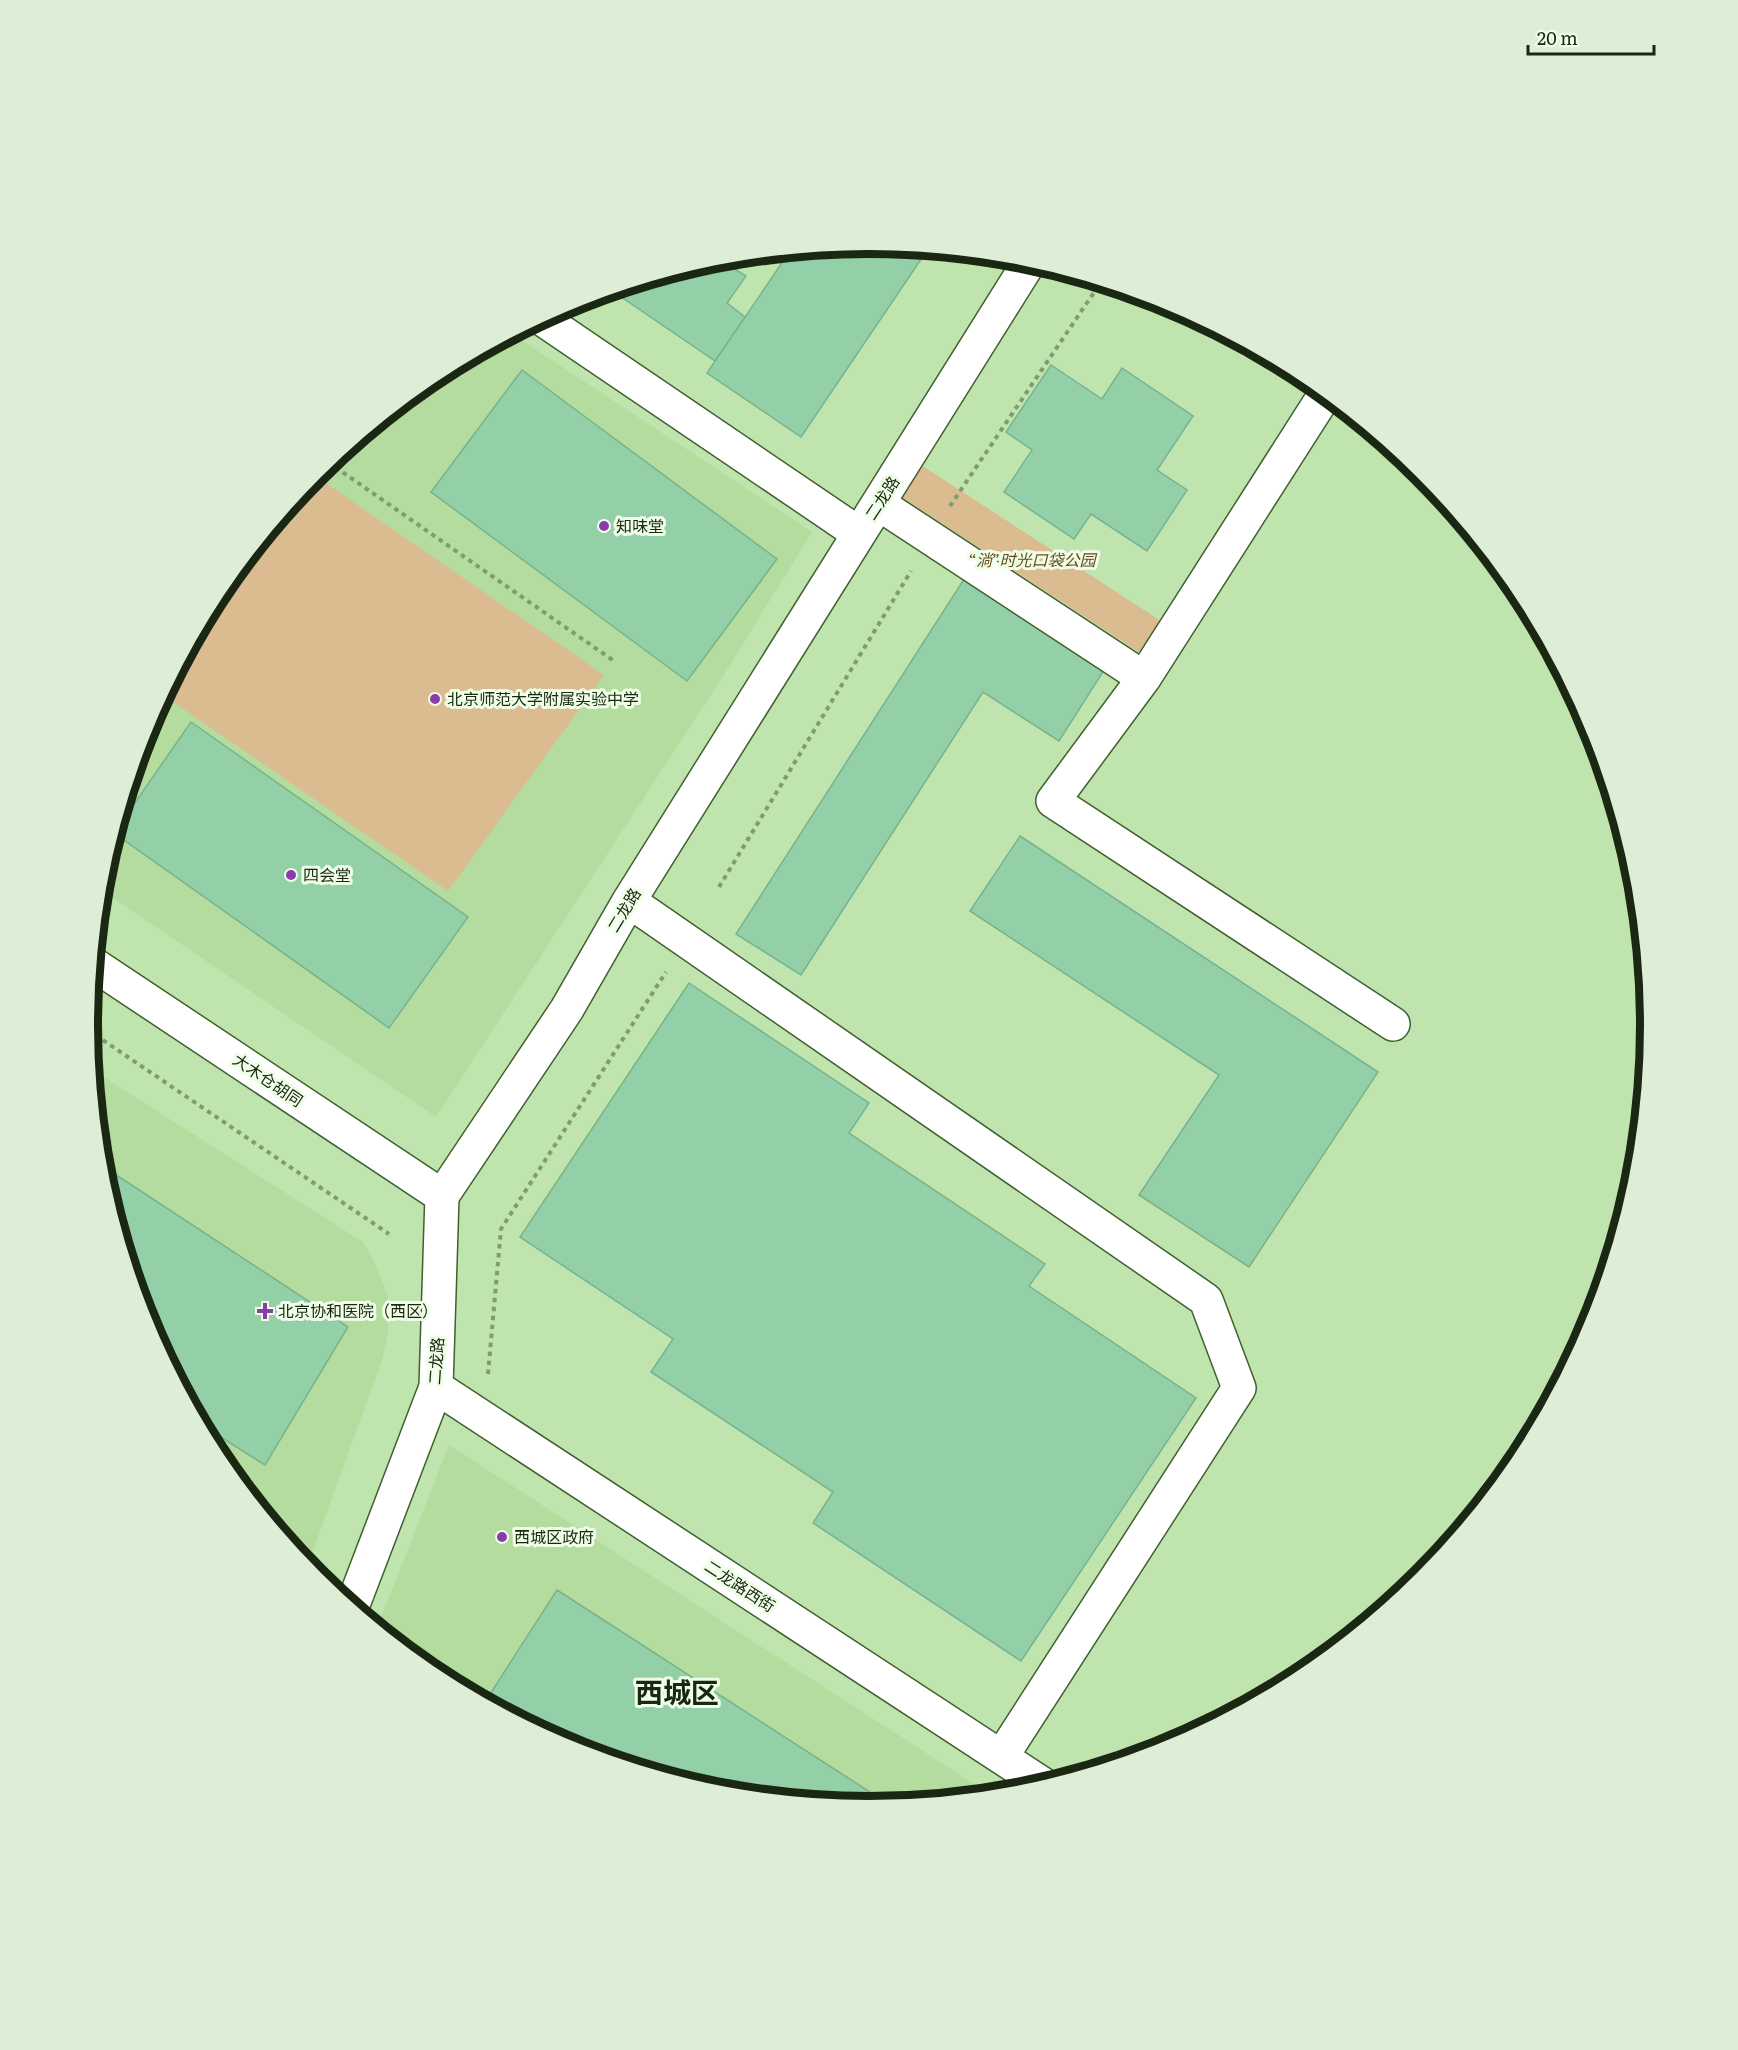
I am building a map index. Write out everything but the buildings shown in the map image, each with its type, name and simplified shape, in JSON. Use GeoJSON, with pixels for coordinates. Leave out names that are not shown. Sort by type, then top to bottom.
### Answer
{"type":"FeatureCollection","features":[{"type":"Feature","properties":{"kind":"street","name":"二龙路"},"geometry":{"type":"LineString","coordinates":[[355,1600],[436,1387],[442,1196],[567,1009],[629,901],[1025,269]]}},
{"type":"Feature","properties":{"kind":"street"},"geometry":{"type":"LineString","coordinates":[[550,323],[858,533]]}},
{"type":"Feature","properties":{"kind":"street"},"geometry":{"type":"LineString","coordinates":[[1321,400],[1144,678],[1053,801],[1393,1024]]}},
{"type":"Feature","properties":{"kind":"street"},"geometry":{"type":"LineString","coordinates":[[879,504],[1144,678]]}},
{"type":"Feature","properties":{"kind":"street"},"geometry":{"type":"LineString","coordinates":[[629,901],[1206,1300],[1239,1388],[1002,1756]]}},
{"type":"Feature","properties":{"kind":"street","name":"大木仓胡同"},"geometry":{"type":"LineString","coordinates":[[100,968],[442,1196]]}},
{"type":"Feature","properties":{"kind":"street","name":"二龙路西街"},"geometry":{"type":"LineString","coordinates":[[436,1387],[1035,1778]]}},
{"type":"Feature","properties":{"kind":"path"},"geometry":{"type":"LineString","coordinates":[[719,887],[954,501],[1097,288]]}},
{"type":"Feature","properties":{"kind":"path"},"geometry":{"type":"LineString","coordinates":[[336,467],[614,661]]}},
{"type":"Feature","properties":{"kind":"path"},"geometry":{"type":"LineString","coordinates":[[487,1382],[501,1228],[667,971]]}},
{"type":"Feature","properties":{"kind":"path"},"geometry":{"type":"LineString","coordinates":[[98,1038],[389,1234]]}},
{"type":"Feature","properties":{"kind":"shaded area","name":"北京师范大学附属实验中学"},"geometry":{"type":"Polygon","coordinates":[[[518,338],[812,532],[725,673],[436,1117],[109,895],[124,825],[138,777],[156,730],[201,639],[257,555],[323,479],[360,445],[440,384],[518,338]]]}},
{"type":"Feature","properties":{"kind":"shaded area","name":"北京协和医院（西区）"},"geometry":{"type":"Polygon","coordinates":[[[99,1074],[363,1242],[376,1265],[388,1297],[388,1333],[382,1360],[310,1557],[257,1495],[228,1454],[201,1411],[156,1320],[138,1273],[112,1176],[99,1074]]]}},
{"type":"Feature","properties":{"kind":"shaded area","name":"西城区政府"},"geometry":{"type":"Polygon","coordinates":[[[449,1445],[981,1788],[919,1795],[819,1795],[718,1782],[669,1770],[621,1756],[528,1717],[440,1666],[380,1621],[449,1445]]]}},
{"type":"Feature","properties":{"kind":"green space","name":"“淌”时光口袋公园"},"geometry":{"type":"Polygon","coordinates":[[[921,465],[1164,623],[1142,654],[900,496],[921,465]]]}},
{"type":"Feature","properties":{"kind":"green space"},"geometry":{"type":"Polygon","coordinates":[[[322,480],[604,675],[448,891],[170,700],[201,639],[228,596],[257,555],[322,480]]]}},
{"type":"Feature","properties":{"kind":"place","name":"知味堂"},"geometry":{"type":"Point","coordinates":[604,526]}},
{"type":"Feature","properties":{"kind":"place","name":"北京师范大学附属实验中学"},"geometry":{"type":"Point","coordinates":[435,699]}},
{"type":"Feature","properties":{"kind":"place","name":"四会堂"},"geometry":{"type":"Point","coordinates":[291,875]}},
{"type":"Feature","properties":{"kind":"place","name":"北京协和医院（西区）"},"geometry":{"type":"Point","coordinates":[265,1311]}},
{"type":"Feature","properties":{"kind":"place","name":"西城区政府"},"geometry":{"type":"Point","coordinates":[502,1537]}},
{"type":"Feature","properties":{"kind":"district","name":"西城区"},"geometry":{"type":"Point","coordinates":[677,1693]}}]}
